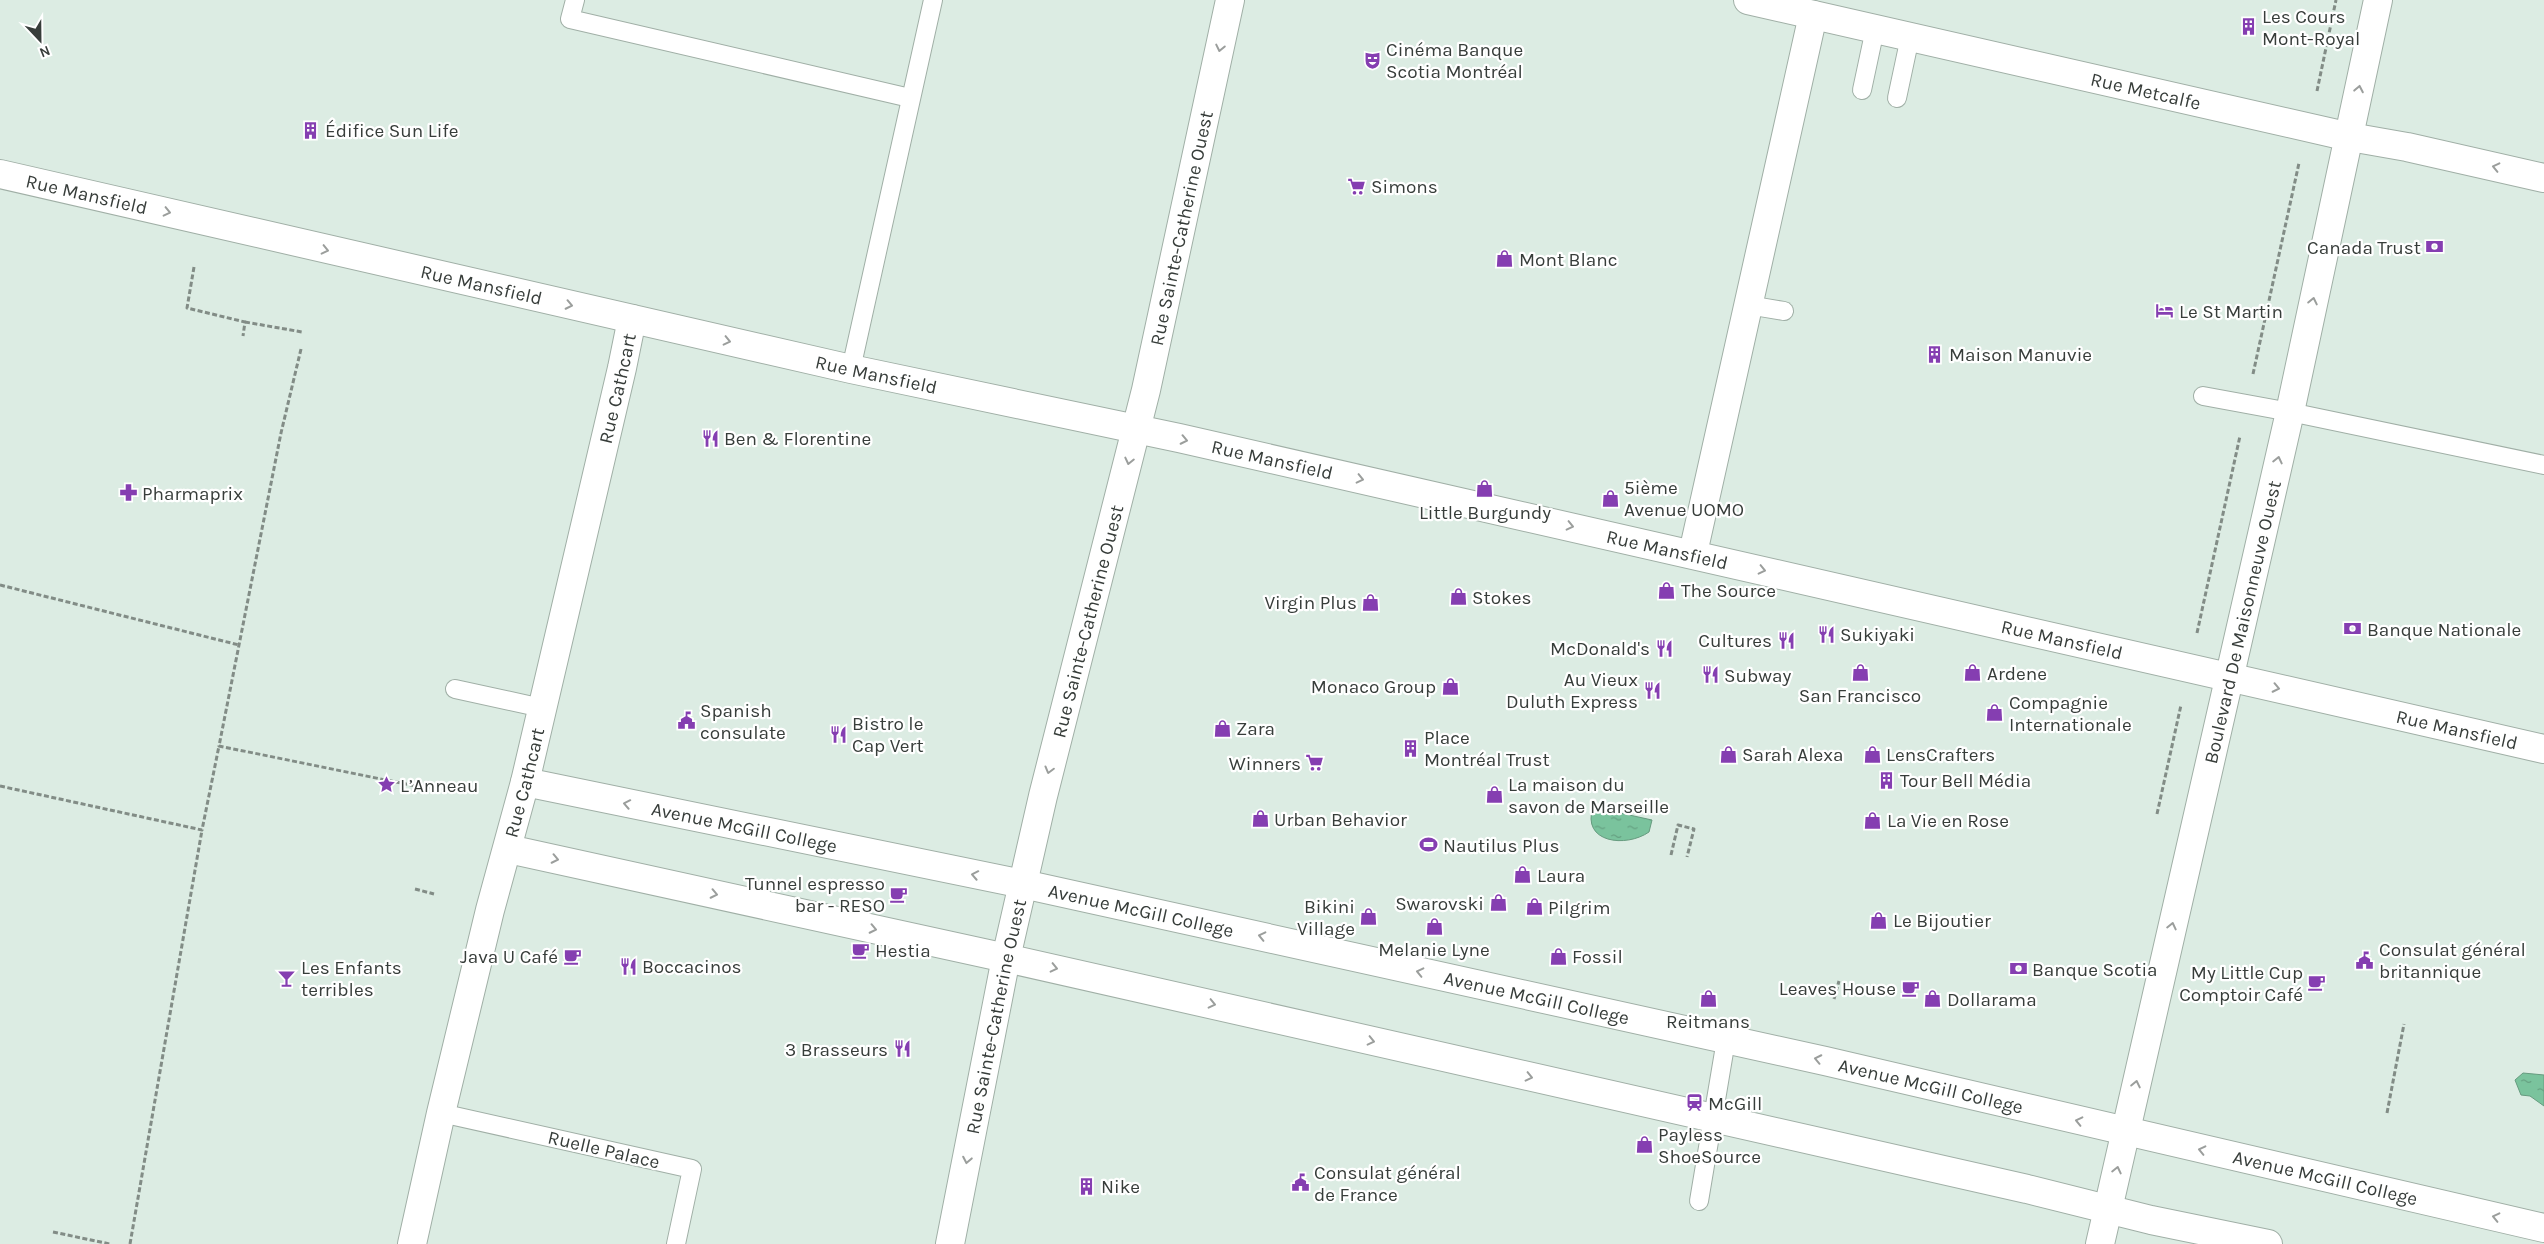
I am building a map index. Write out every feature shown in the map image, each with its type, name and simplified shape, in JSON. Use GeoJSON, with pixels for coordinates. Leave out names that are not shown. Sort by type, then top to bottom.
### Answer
{"type":"FeatureCollection","features":[{"type":"Feature","properties":{"kind":"street","name":"Rue Sainte-Catherine Ouest"},"geometry":{"type":"LineString","coordinates":[[950,1244],[1006,958],[1043,796],[1137,430],[1230,0]]}},
{"type":"Feature","properties":{"kind":"street","name":"Rue Metcalfe"},"geometry":{"type":"LineString","coordinates":[[1748,0],[2350,137],[2407,147],[2544,178]]}},
{"type":"Feature","properties":{"kind":"street","name":"Boulevard De Maisonneuve Ouest"},"geometry":{"type":"LineString","coordinates":[[2100,1244],[2290,412],[2378,0]]}},
{"type":"Feature","properties":{"kind":"street"},"geometry":{"type":"LineString","coordinates":[[1692,553],[1813,15]]}},
{"type":"Feature","properties":{"kind":"street","name":"Rue Mansfield"},"geometry":{"type":"LineString","coordinates":[[0,174],[851,369],[1137,430],[1692,553],[2228,678],[2544,748]]}},
{"type":"Feature","properties":{"kind":"street","name":"Rue Cathcart"},"geometry":{"type":"LineString","coordinates":[[412,1244],[441,1113],[490,910],[525,782],[632,319]]}},
{"type":"Feature","properties":{"kind":"street","name":"Avenue McGill College"},"geometry":{"type":"LineString","coordinates":[[525,782],[1023,884],[1825,1061],[2544,1228]]}},
{"type":"Feature","properties":{"kind":"street"},"geometry":{"type":"LineString","coordinates":[[508,849],[1006,958],[2268,1244]]}},
{"type":"Feature","properties":{"kind":"lane"},"geometry":{"type":"LineString","coordinates":[[575,0],[570,19],[910,98]]}},
{"type":"Feature","properties":{"kind":"lane"},"geometry":{"type":"LineString","coordinates":[[851,369],[933,0]]}},
{"type":"Feature","properties":{"kind":"lane"},"geometry":{"type":"LineString","coordinates":[[1862,90],[1875,29]]}},
{"type":"Feature","properties":{"kind":"lane"},"geometry":{"type":"LineString","coordinates":[[1897,98],[1910,37]]}},
{"type":"Feature","properties":{"kind":"lane"},"geometry":{"type":"LineString","coordinates":[[1748,304],[1784,312]]}},
{"type":"Feature","properties":{"kind":"lane"},"geometry":{"type":"LineString","coordinates":[[2203,396],[2290,412],[2544,465]]}},
{"type":"Feature","properties":{"kind":"lane"},"geometry":{"type":"LineString","coordinates":[[455,689],[542,708]]}},
{"type":"Feature","properties":{"kind":"lane"},"geometry":{"type":"LineString","coordinates":[[1699,1201],[1726,1040]]}},
{"type":"Feature","properties":{"kind":"lane","name":"Ruelle Palace"},"geometry":{"type":"LineString","coordinates":[[441,1113],[692,1169],[676,1244]]}},
{"type":"Feature","properties":{"kind":"path"},"geometry":{"type":"LineString","coordinates":[[2319,81],[2336,0]]}},
{"type":"Feature","properties":{"kind":"path"},"geometry":{"type":"LineString","coordinates":[[194,267],[186,308],[245,322],[302,332]]}},
{"type":"Feature","properties":{"kind":"path"},"geometry":{"type":"LineString","coordinates":[[243,336],[245,322]]}},
{"type":"Feature","properties":{"kind":"path"},"geometry":{"type":"LineString","coordinates":[[130,1244],[202,830],[281,433],[301,349]]}},
{"type":"Feature","properties":{"kind":"path"},"geometry":{"type":"LineString","coordinates":[[0,585],[239,645]]}},
{"type":"Feature","properties":{"kind":"path"},"geometry":{"type":"LineString","coordinates":[[219,746],[435,790]]}},
{"type":"Feature","properties":{"kind":"path"},"geometry":{"type":"LineString","coordinates":[[0,786],[202,830]]}},
{"type":"Feature","properties":{"kind":"path"},"geometry":{"type":"LineString","coordinates":[[1671,855],[1678,825],[1694,829],[1687,857]]}},
{"type":"Feature","properties":{"kind":"path"},"geometry":{"type":"LineString","coordinates":[[415,889],[434,894]]}},
{"type":"Feature","properties":{"kind":"path"},"geometry":{"type":"LineString","coordinates":[[1834,998],[1839,981]]}},
{"type":"Feature","properties":{"kind":"path"},"geometry":{"type":"LineString","coordinates":[[2386,1113],[2404,1024]]}},
{"type":"Feature","properties":{"kind":"path"},"geometry":{"type":"LineString","coordinates":[[53,1232],[110,1244]]}},
{"type":"Feature","properties":{"kind":"water"},"geometry":{"type":"Polygon","coordinates":[[[1593,807],[1652,820],[1649,832],[1629,840],[1618,841],[1599,835],[1593,828],[1591,819],[1593,807]]]}},
{"type":"Feature","properties":{"kind":"water"},"geometry":{"type":"Polygon","coordinates":[[[2523,1073],[2544,1075],[2544,1106],[2530,1096],[2521,1095],[2515,1080],[2523,1073]]]}},
{"type":"Feature","properties":{"kind":"place","name":"Les Cours Mont-Royal"},"geometry":{"type":"Point","coordinates":[2248,27]}},
{"type":"Feature","properties":{"kind":"place","name":"Cinéma Banque Scotia Montréal"},"geometry":{"type":"Point","coordinates":[1372,60]}},
{"type":"Feature","properties":{"kind":"place","name":"Édifice Sun Life"},"geometry":{"type":"Point","coordinates":[311,130]}},
{"type":"Feature","properties":{"kind":"place","name":"Simons"},"geometry":{"type":"Point","coordinates":[1357,186]}},
{"type":"Feature","properties":{"kind":"place","name":"Canada Trust"},"geometry":{"type":"Point","coordinates":[2435,247]}},
{"type":"Feature","properties":{"kind":"place","name":"Mont Blanc"},"geometry":{"type":"Point","coordinates":[1505,259]}},
{"type":"Feature","properties":{"kind":"place","name":"Le St Martin"},"geometry":{"type":"Point","coordinates":[2165,311]}},
{"type":"Feature","properties":{"kind":"place","name":"Maison Manuvie"},"geometry":{"type":"Point","coordinates":[1935,354]}},
{"type":"Feature","properties":{"kind":"place","name":"Ben & Florentine"},"geometry":{"type":"Point","coordinates":[710,438]}},
{"type":"Feature","properties":{"kind":"place","name":"Little Burgundy"},"geometry":{"type":"Point","coordinates":[1485,489]}},
{"type":"Feature","properties":{"kind":"place","name":"Pharmaprix"},"geometry":{"type":"Point","coordinates":[128,493]}},
{"type":"Feature","properties":{"kind":"place","name":"5ième Avenue UOMO"},"geometry":{"type":"Point","coordinates":[1610,498]}},
{"type":"Feature","properties":{"kind":"place","name":"The Source"},"geometry":{"type":"Point","coordinates":[1667,590]}},
{"type":"Feature","properties":{"kind":"place","name":"Stokes"},"geometry":{"type":"Point","coordinates":[1458,597]}},
{"type":"Feature","properties":{"kind":"place","name":"Virgin Plus"},"geometry":{"type":"Point","coordinates":[1371,602]}},
{"type":"Feature","properties":{"kind":"place","name":"Banque Nationale"},"geometry":{"type":"Point","coordinates":[2353,629]}},
{"type":"Feature","properties":{"kind":"place","name":"Sukiyaki"},"geometry":{"type":"Point","coordinates":[1826,634]}},
{"type":"Feature","properties":{"kind":"place","name":"Cultures"},"geometry":{"type":"Point","coordinates":[1786,640]}},
{"type":"Feature","properties":{"kind":"place","name":"McDonald's"},"geometry":{"type":"Point","coordinates":[1664,648]}},
{"type":"Feature","properties":{"kind":"place","name":"San Francisco"},"geometry":{"type":"Point","coordinates":[1860,672]}},
{"type":"Feature","properties":{"kind":"place","name":"Ardene"},"geometry":{"type":"Point","coordinates":[1973,673]}},
{"type":"Feature","properties":{"kind":"place","name":"Subway"},"geometry":{"type":"Point","coordinates":[1710,675]}},
{"type":"Feature","properties":{"kind":"place","name":"Monaco Group"},"geometry":{"type":"Point","coordinates":[1450,686]}},
{"type":"Feature","properties":{"kind":"place","name":"Au Vieux Duluth Express"},"geometry":{"type":"Point","coordinates":[1652,690]}},
{"type":"Feature","properties":{"kind":"place","name":"Compagnie Internationale"},"geometry":{"type":"Point","coordinates":[1995,713]}},
{"type":"Feature","properties":{"kind":"place","name":"Spanish consulate"},"geometry":{"type":"Point","coordinates":[686,721]}},
{"type":"Feature","properties":{"kind":"place","name":"Zara"},"geometry":{"type":"Point","coordinates":[1222,728]}},
{"type":"Feature","properties":{"kind":"place","name":"Bistro le Cap Vert"},"geometry":{"type":"Point","coordinates":[838,734]}},
{"type":"Feature","properties":{"kind":"place","name":"Place Montréal Trust"},"geometry":{"type":"Point","coordinates":[1410,748]}},
{"type":"Feature","properties":{"kind":"place","name":"Sarah Alexa"},"geometry":{"type":"Point","coordinates":[1728,754]}},
{"type":"Feature","properties":{"kind":"place","name":"LensCrafters"},"geometry":{"type":"Point","coordinates":[1872,754]}},
{"type":"Feature","properties":{"kind":"place","name":"Winners"},"geometry":{"type":"Point","coordinates":[1315,763]}},
{"type":"Feature","properties":{"kind":"place","name":"Tour Bell Média"},"geometry":{"type":"Point","coordinates":[1886,780]}},
{"type":"Feature","properties":{"kind":"place","name":"L’Anneau"},"geometry":{"type":"Point","coordinates":[386,785]}},
{"type":"Feature","properties":{"kind":"place","name":"La maison du savon de Marseille"},"geometry":{"type":"Point","coordinates":[1494,795]}},
{"type":"Feature","properties":{"kind":"place","name":"Urban Behavior"},"geometry":{"type":"Point","coordinates":[1260,819]}},
{"type":"Feature","properties":{"kind":"place","name":"La Vie en Rose"},"geometry":{"type":"Point","coordinates":[1873,820]}},
{"type":"Feature","properties":{"kind":"place","name":"Nautilus Plus"},"geometry":{"type":"Point","coordinates":[1429,845]}},
{"type":"Feature","properties":{"kind":"place","name":"Laura"},"geometry":{"type":"Point","coordinates":[1523,875]}},
{"type":"Feature","properties":{"kind":"place","name":"Tunnel espresso bar - RESO"},"geometry":{"type":"Point","coordinates":[899,894]}},
{"type":"Feature","properties":{"kind":"place","name":"Swarovski"},"geometry":{"type":"Point","coordinates":[1498,903]}},
{"type":"Feature","properties":{"kind":"place","name":"Pilgrim"},"geometry":{"type":"Point","coordinates":[1534,907]}},
{"type":"Feature","properties":{"kind":"place","name":"Bikini Village"},"geometry":{"type":"Point","coordinates":[1369,917]}},
{"type":"Feature","properties":{"kind":"place","name":"Le Bijoutier"},"geometry":{"type":"Point","coordinates":[1879,920]}},
{"type":"Feature","properties":{"kind":"place","name":"Melanie Lyne"},"geometry":{"type":"Point","coordinates":[1434,926]}},
{"type":"Feature","properties":{"kind":"place","name":"Hestia"},"geometry":{"type":"Point","coordinates":[861,950]}},
{"type":"Feature","properties":{"kind":"place","name":"Java U Café"},"geometry":{"type":"Point","coordinates":[572,956]}},
{"type":"Feature","properties":{"kind":"place","name":"Fossil"},"geometry":{"type":"Point","coordinates":[1558,956]}},
{"type":"Feature","properties":{"kind":"place","name":"Consulat général britannique"},"geometry":{"type":"Point","coordinates":[2365,960]}},
{"type":"Feature","properties":{"kind":"place","name":"Boccacinos"},"geometry":{"type":"Point","coordinates":[628,966]}},
{"type":"Feature","properties":{"kind":"place","name":"Banque Scotia"},"geometry":{"type":"Point","coordinates":[2018,969]}},
{"type":"Feature","properties":{"kind":"place","name":"Les Enfants terribles"},"geometry":{"type":"Point","coordinates":[287,978]}},
{"type":"Feature","properties":{"kind":"place","name":"My Little Cup Comptoir Café"},"geometry":{"type":"Point","coordinates":[2317,983]}},
{"type":"Feature","properties":{"kind":"place","name":"Leaves House"},"geometry":{"type":"Point","coordinates":[1910,988]}},
{"type":"Feature","properties":{"kind":"place","name":"Reitmans"},"geometry":{"type":"Point","coordinates":[1708,998]}},
{"type":"Feature","properties":{"kind":"place","name":"Dollarama"},"geometry":{"type":"Point","coordinates":[1933,999]}},
{"type":"Feature","properties":{"kind":"place","name":"3 Brasseurs"},"geometry":{"type":"Point","coordinates":[902,1049]}},
{"type":"Feature","properties":{"kind":"place","name":"McGill"},"geometry":{"type":"Point","coordinates":[1694,1103]}},
{"type":"Feature","properties":{"kind":"place","name":"Payless ShoeSource"},"geometry":{"type":"Point","coordinates":[1644,1145]}},
{"type":"Feature","properties":{"kind":"place","name":"Consulat général de France"},"geometry":{"type":"Point","coordinates":[1300,1183]}},
{"type":"Feature","properties":{"kind":"place","name":"Nike"},"geometry":{"type":"Point","coordinates":[1087,1186]}}]}
